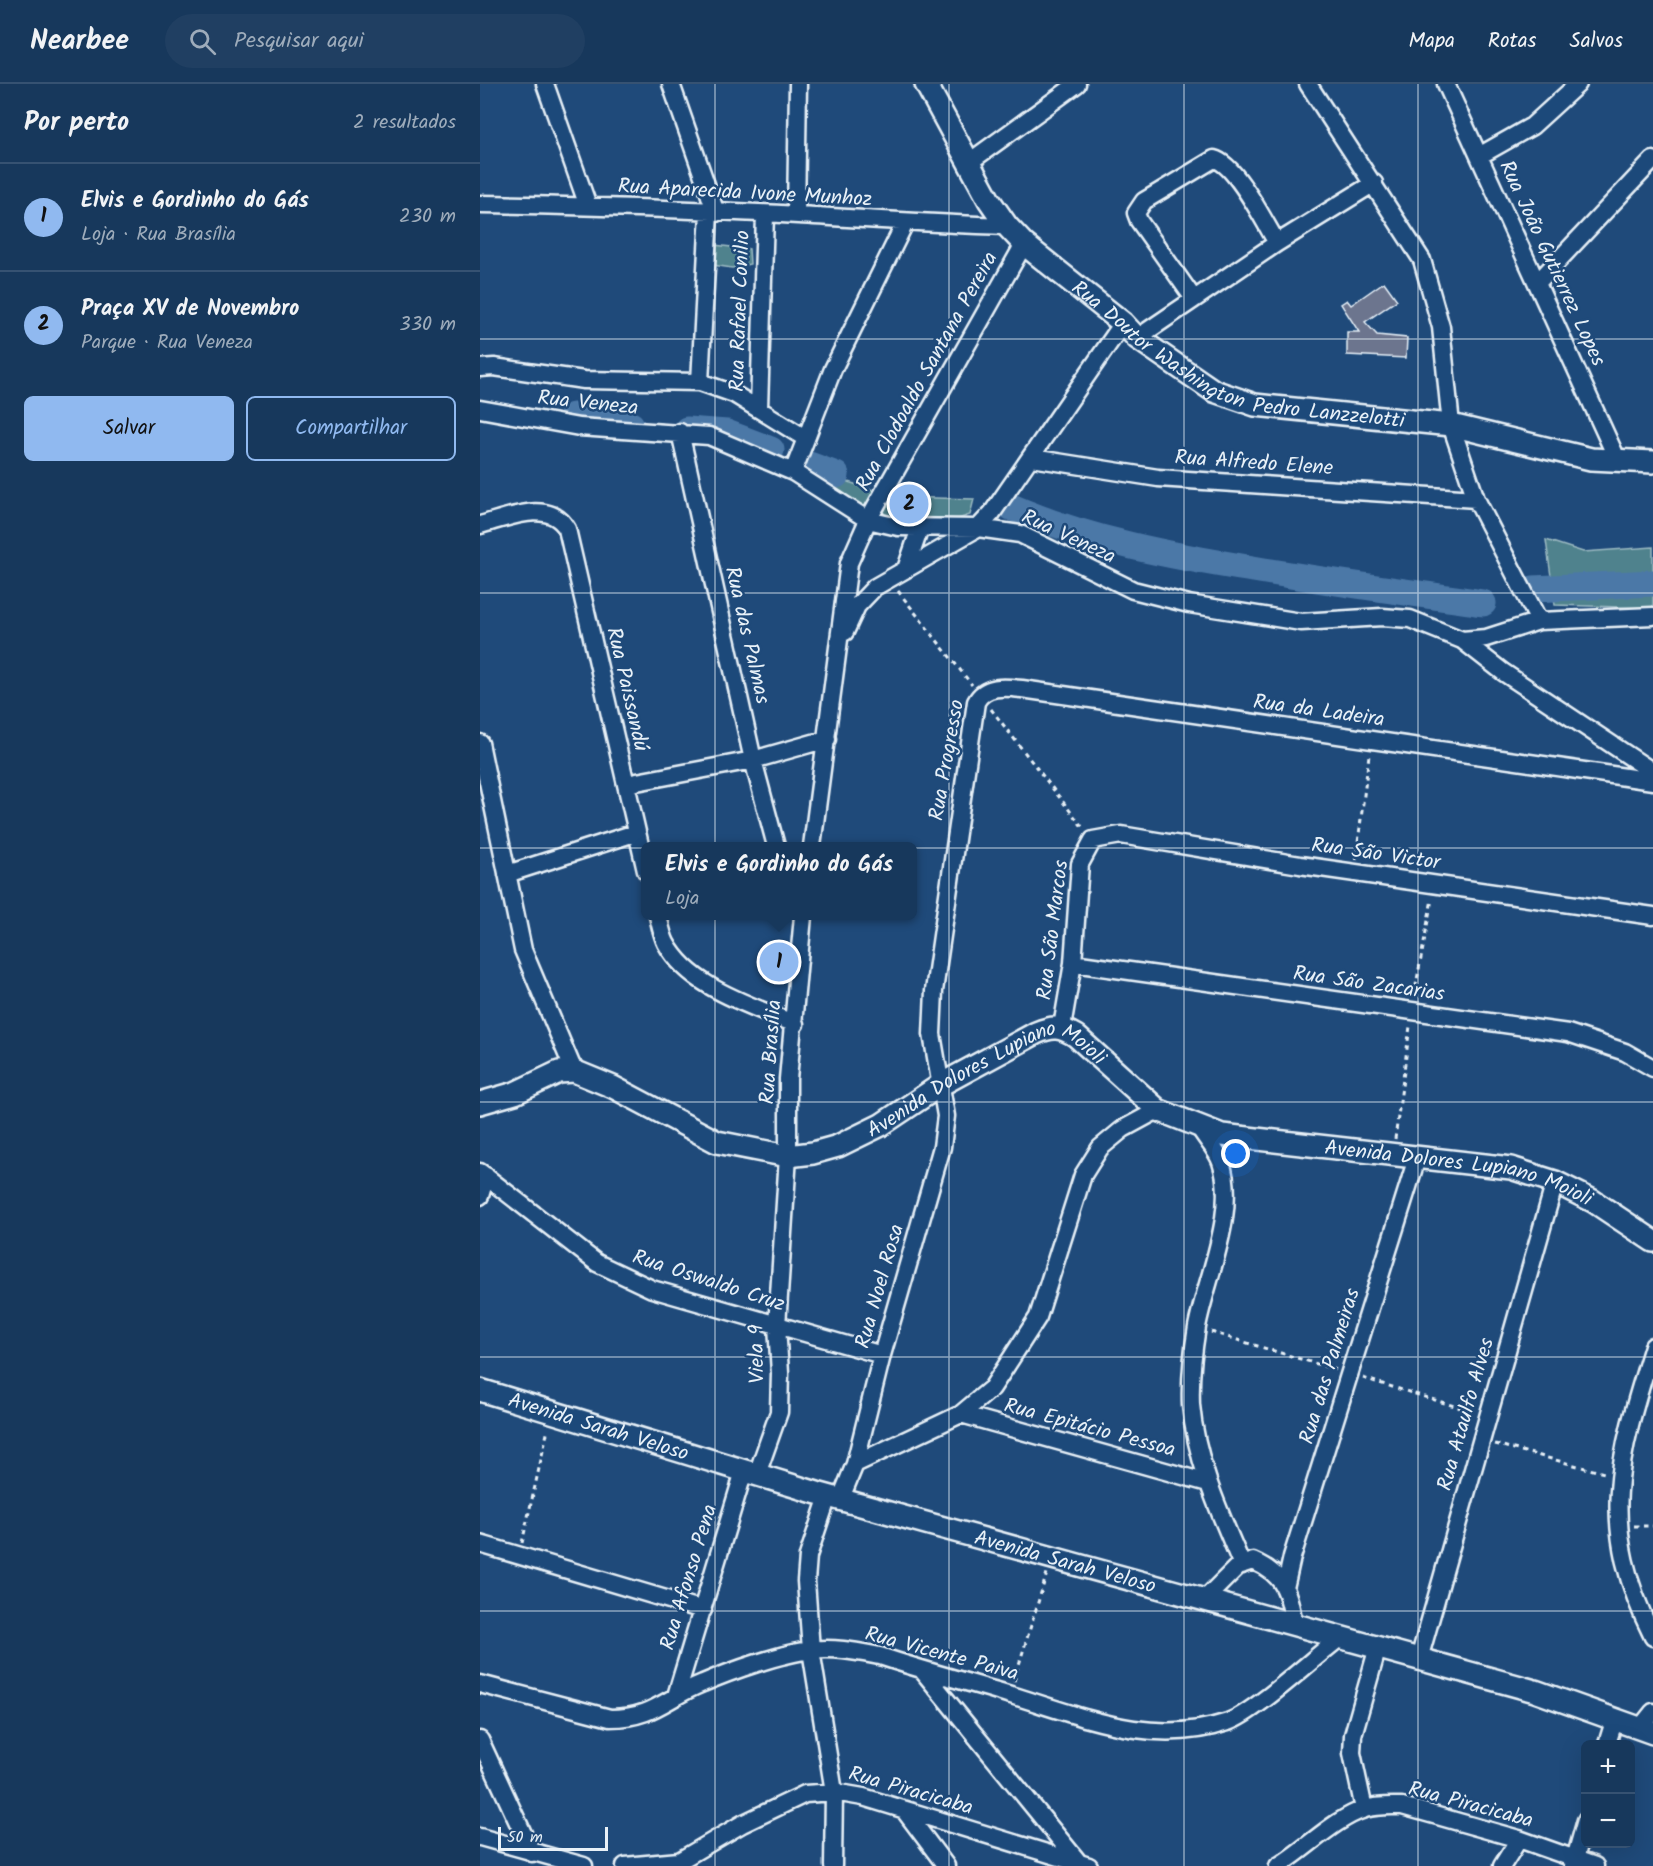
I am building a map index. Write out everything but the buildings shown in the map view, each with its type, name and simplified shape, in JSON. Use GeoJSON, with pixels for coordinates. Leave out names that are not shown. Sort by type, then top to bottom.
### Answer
{"type":"FeatureCollection","features":[{"type":"Feature","properties":{"kind":"main road","name":"Rua Doutor Washington Pedro Lanzzelotti"},"geometry":{"type":"LineString","coordinates":[[926,84],[968,163],[1007,226],[1024,244],[1130,331],[1214,392],[1255,405],[1451,425],[1591,459],[1653,462]]}},
{"type":"Feature","properties":{"kind":"main road","name":"Avenida Dolores Lupiano Moioli"},"geometry":{"type":"LineString","coordinates":[[574,1071],[613,1088],[717,1142],[788,1156],[838,1146],[881,1125],[942,1084],[1036,1033],[1052,1027],[1062,1028],[1076,1036],[1158,1110],[1199,1127],[1222,1135],[1511,1168],[1556,1182],[1593,1201],[1653,1241]]}},
{"type":"Feature","properties":{"kind":"main road"},"geometry":{"type":"LineString","coordinates":[[480,1103],[515,1093],[559,1072],[574,1071]]}},
{"type":"Feature","properties":{"kind":"main road","name":"Avenida Sarah Veloso"},"geometry":{"type":"LineString","coordinates":[[480,1390],[750,1473],[1052,1559],[1534,1690],[1615,1718],[1649,1724]]}},
{"type":"Feature","properties":{"kind":"street"},"geometry":{"type":"LineString","coordinates":[[545,84],[588,206]]}},
{"type":"Feature","properties":{"kind":"street"},"geometry":{"type":"LineString","coordinates":[[671,84],[712,212],[700,382]]}},
{"type":"Feature","properties":{"kind":"street"},"geometry":{"type":"LineString","coordinates":[[796,215],[798,84]]}},
{"type":"Feature","properties":{"kind":"street"},"geometry":{"type":"LineString","coordinates":[[968,163],[1077,84]]}},
{"type":"Feature","properties":{"kind":"street"},"geometry":{"type":"LineString","coordinates":[[1308,84],[1422,260],[1432,287],[1441,327],[1451,425],[1476,499],[1539,621]]}},
{"type":"Feature","properties":{"kind":"street","name":"Rua João Gutierrez Lopes"},"geometry":{"type":"LineString","coordinates":[[1446,84],[1618,461]]}},
{"type":"Feature","properties":{"kind":"street"},"geometry":{"type":"LineString","coordinates":[[1479,156],[1532,126],[1578,84]]}},
{"type":"Feature","properties":{"kind":"street"},"geometry":{"type":"LineString","coordinates":[[1194,299],[1139,221],[1136,213],[1144,201],[1214,159],[1220,160],[1232,171],[1277,243]]}},
{"type":"Feature","properties":{"kind":"street"},"geometry":{"type":"LineString","coordinates":[[1537,283],[1653,160]]}},
{"type":"Feature","properties":{"kind":"street"},"geometry":{"type":"LineString","coordinates":[[841,643],[857,606],[875,587],[978,528],[1130,331],[1194,299],[1277,243],[1374,183]]}},
{"type":"Feature","properties":{"kind":"street","name":"Rua Aparecida Ivone Munhoz"},"geometry":{"type":"LineString","coordinates":[[480,204],[588,206],[796,215],[905,224],[1007,226]]}},
{"type":"Feature","properties":{"kind":"street","name":"Rua Rafael Conilio"},"geometry":{"type":"LineString","coordinates":[[759,408],[765,215]]}},
{"type":"Feature","properties":{"kind":"street"},"geometry":{"type":"LineString","coordinates":[[793,472],[833,369],[905,224]]}},
{"type":"Feature","properties":{"kind":"street","name":"Rua Clodoaldo Santana Pereira"},"geometry":{"type":"LineString","coordinates":[[868,520],[1024,244]]}},
{"type":"Feature","properties":{"kind":"street"},"geometry":{"type":"LineString","coordinates":[[480,368],[515,370],[584,380],[700,382],[734,394],[806,438]]}},
{"type":"Feature","properties":{"kind":"street","name":"Rua Veneza"},"geometry":{"type":"LineString","coordinates":[[480,409],[579,427],[680,432],[709,436],[793,472],[868,520],[920,528],[978,528],[1020,534],[1132,590],[1189,604],[1301,622],[1382,617],[1410,619],[1462,640],[1486,638],[1539,621],[1653,616]]}},
{"type":"Feature","properties":{"kind":"street","name":"Rua das Palmas"},"geometry":{"type":"LineString","coordinates":[[680,432],[753,760],[775,842]]}},
{"type":"Feature","properties":{"kind":"street","name":"Rua Alfredo Elene"},"geometry":{"type":"LineString","coordinates":[[1032,458],[1158,478],[1476,499]]}},
{"type":"Feature","properties":{"kind":"street","name":"Rua Paissandú"},"geometry":{"type":"LineString","coordinates":[[480,525],[547,511],[561,518],[572,543],[641,856]]}},
{"type":"Feature","properties":{"kind":"street"},"geometry":{"type":"LineString","coordinates":[[814,842],[841,643],[849,563],[868,520]]}},
{"type":"Feature","properties":{"kind":"street"},"geometry":{"type":"LineString","coordinates":[[906,569],[920,528]]}},
{"type":"Feature","properties":{"kind":"street"},"geometry":{"type":"LineString","coordinates":[[849,563],[863,582],[875,587]]}},
{"type":"Feature","properties":{"kind":"street"},"geometry":{"type":"LineString","coordinates":[[1462,640],[1503,672],[1653,772]]}},
{"type":"Feature","properties":{"kind":"street","name":"Rua da Ladeira"},"geometry":{"type":"LineString","coordinates":[[980,694],[992,688],[1022,689],[1653,781]]}},
{"type":"Feature","properties":{"kind":"street","name":"Rua Progresso"},"geometry":{"type":"LineString","coordinates":[[942,1084],[932,1034],[934,991],[963,778],[976,702],[980,694]]}},
{"type":"Feature","properties":{"kind":"street"},"geometry":{"type":"LineString","coordinates":[[626,784],[753,760],[827,739]]}},
{"type":"Feature","properties":{"kind":"street"},"geometry":{"type":"LineString","coordinates":[[480,743],[483,773],[523,950],[574,1071]]}},
{"type":"Feature","properties":{"kind":"street"},"geometry":{"type":"LineString","coordinates":[[507,874],[635,833]]}},
{"type":"Feature","properties":{"kind":"street","name":"Rua São Victor"},"geometry":{"type":"LineString","coordinates":[[1093,840],[1121,835],[1653,916]]}},
{"type":"Feature","properties":{"kind":"street","name":"Rua São Marcos"},"geometry":{"type":"LineString","coordinates":[[1062,1028],[1073,963],[1080,864],[1093,840]]}},
{"type":"Feature","properties":{"kind":"street"},"geometry":{"type":"LineString","coordinates":[[659,920],[665,942],[686,969],[722,992],[795,1024]]}},
{"type":"Feature","properties":{"kind":"street","name":"Rua Brasília"},"geometry":{"type":"LineString","coordinates":[[788,1156],[788,1079],[795,1024],[800,920]]}},
{"type":"Feature","properties":{"kind":"street","name":"Rua São Zacarias"},"geometry":{"type":"LineString","coordinates":[[1073,963],[1568,1033],[1625,1052],[1653,1068]]}},
{"type":"Feature","properties":{"kind":"street","name":"Rua Noel Rosa"},"geometry":{"type":"LineString","coordinates":[[833,1866],[834,1792],[812,1650],[806,1581],[808,1556],[834,1497],[855,1464],[882,1355],[942,1147],[946,1116],[942,1084]]}},
{"type":"Feature","properties":{"kind":"street"},"geometry":{"type":"LineString","coordinates":[[855,1464],[960,1414],[992,1388],[1038,1317],[1083,1175],[1100,1148],[1123,1129],[1158,1110]]}},
{"type":"Feature","properties":{"kind":"street"},"geometry":{"type":"LineString","coordinates":[[1199,1127],[1221,1161],[1225,1190],[1219,1244],[1197,1328],[1191,1403],[1197,1445],[1208,1482],[1242,1565]]}},
{"type":"Feature","properties":{"kind":"street","name":"Viela 9"},"geometry":{"type":"LineString","coordinates":[[750,1473],[779,1412],[780,1373],[777,1326],[788,1156]]}},
{"type":"Feature","properties":{"kind":"street","name":"Rua das Palmeiras"},"geometry":{"type":"LineString","coordinates":[[1285,1587],[1292,1557],[1417,1158]]}},
{"type":"Feature","properties":{"kind":"street"},"geometry":{"type":"LineString","coordinates":[[480,1196],[483,1174]]}},
{"type":"Feature","properties":{"kind":"street","name":"Rua Oswaldo Cruz"},"geometry":{"type":"LineString","coordinates":[[483,1174],[597,1263],[652,1289],[882,1355]]}},
{"type":"Feature","properties":{"kind":"street","name":"Rua Ataulfo Alves"},"geometry":{"type":"LineString","coordinates":[[1419,1659],[1556,1182]]}},
{"type":"Feature","properties":{"kind":"street"},"geometry":{"type":"LineString","coordinates":[[1653,1347],[1628,1426],[1618,1477],[1617,1500],[1624,1557],[1634,1598],[1653,1636]]}},
{"type":"Feature","properties":{"kind":"street","name":"Rua Epitácio Pessoa"},"geometry":{"type":"LineString","coordinates":[[960,1414],[1208,1482]]}},
{"type":"Feature","properties":{"kind":"street","name":"Rua Afonso Pena"},"geometry":{"type":"LineString","coordinates":[[676,1696],[750,1473]]}},
{"type":"Feature","properties":{"kind":"street"},"geometry":{"type":"LineString","coordinates":[[480,1544],[519,1553],[703,1610]]}},
{"type":"Feature","properties":{"kind":"street"},"geometry":{"type":"LineString","coordinates":[[1205,1599],[1224,1577],[1242,1565],[1253,1562],[1274,1570],[1285,1587],[1294,1624]]}},
{"type":"Feature","properties":{"kind":"street","name":"Rua Vicente Paiva"},"geometry":{"type":"LineString","coordinates":[[480,1684],[610,1718],[641,1716],[703,1683],[812,1650],[847,1650],[880,1656],[1107,1725],[1149,1732],[1182,1730],[1230,1721],[1255,1705],[1341,1637]]}},
{"type":"Feature","properties":{"kind":"street"},"geometry":{"type":"LineString","coordinates":[[1364,1809],[1352,1753],[1353,1735],[1378,1647]]}},
{"type":"Feature","properties":{"kind":"street"},"geometry":{"type":"LineString","coordinates":[[922,1670],[1085,1865]]}},
{"type":"Feature","properties":{"kind":"street"},"geometry":{"type":"LineString","coordinates":[[1608,1740],[1615,1718]]}},
{"type":"Feature","properties":{"kind":"street"},"geometry":{"type":"LineString","coordinates":[[480,1740],[532,1853]]}},
{"type":"Feature","properties":{"kind":"street","name":"Rua Piracicaba"},"geometry":{"type":"LineString","coordinates":[[625,1866],[679,1861],[742,1824],[805,1794],[834,1792],[863,1797],[1085,1865]]}},
{"type":"Feature","properties":{"kind":"street","name":"Rua Piracicaba"},"geometry":{"type":"LineString","coordinates":[[1278,1866],[1364,1809],[1402,1806],[1519,1839],[1574,1862],[1595,1866]]}},
{"type":"Feature","properties":{"kind":"street"},"geometry":{"type":"LineString","coordinates":[[904,1810],[946,1866]]}},
{"type":"Feature","properties":{"kind":"street"},"geometry":{"type":"LineString","coordinates":[[480,1837],[584,1866]]}},
{"type":"Feature","properties":{"kind":"street"},"geometry":{"type":"LineString","coordinates":[[1574,1862],[1581,1838]]}},
{"type":"Feature","properties":{"kind":"street"},"geometry":{"type":"LineString","coordinates":[[1502,1866],[1519,1839]]}},
{"type":"Feature","properties":{"kind":"path"},"geometry":{"type":"LineString","coordinates":[[1354,872],[1371,740]]}},
{"type":"Feature","properties":{"kind":"path"},"geometry":{"type":"LineString","coordinates":[[1397,1122],[1411,1012],[1435,884]]}},
{"type":"Feature","properties":{"kind":"path"},"geometry":{"type":"LineString","coordinates":[[519,1553],[552,1414]]}},
{"type":"Feature","properties":{"kind":"path"},"geometry":{"type":"LineString","coordinates":[[1481,1440],[1618,1477]]}},
{"type":"Feature","properties":{"kind":"path"},"geometry":{"type":"LineString","coordinates":[[1620,1526],[1653,1526]]}},
{"type":"Feature","properties":{"kind":"path"},"geometry":{"type":"LineString","coordinates":[[1010,1694],[1052,1559]]}},
{"type":"Feature","properties":{"kind":"green space"},"geometry":{"type":"Polygon","coordinates":[[[714,245],[749,249],[750,264],[732,268],[713,265],[714,245]]]}},
{"type":"Feature","properties":{"kind":"green space"},"geometry":{"type":"Polygon","coordinates":[[[832,477],[896,497],[974,499],[970,515],[942,524],[883,517],[851,510],[838,494],[832,477]]]}},
{"type":"Feature","properties":{"kind":"green space"},"geometry":{"type":"Polygon","coordinates":[[[1546,540],[1583,552],[1653,547],[1653,608],[1555,605],[1546,540]]]}},
{"type":"Feature","properties":{"kind":"waterway"},"geometry":{"type":"LineString","coordinates":[[573,416],[631,425]]}},
{"type":"Feature","properties":{"kind":"waterway"},"geometry":{"type":"LineString","coordinates":[[687,430],[727,433],[771,450]]}},
{"type":"Feature","properties":{"kind":"waterway"},"geometry":{"type":"LineString","coordinates":[[809,465],[836,475]]}},
{"type":"Feature","properties":{"kind":"waterway"},"geometry":{"type":"LineString","coordinates":[[1011,507],[1070,529],[1130,546],[1222,564],[1483,603]]}},
{"type":"Feature","properties":{"kind":"waterway"},"geometry":{"type":"LineString","coordinates":[[1533,589],[1653,583]]}},
{"type":"Feature","properties":{"kind":"place","name":"Praça XV de Novembro"},"geometry":{"type":"Point","coordinates":[909,504]}},
{"type":"Feature","properties":{"kind":"place","name":"Elvis e Gordinho do Gás"},"geometry":{"type":"Point","coordinates":[779,962]}}]}
